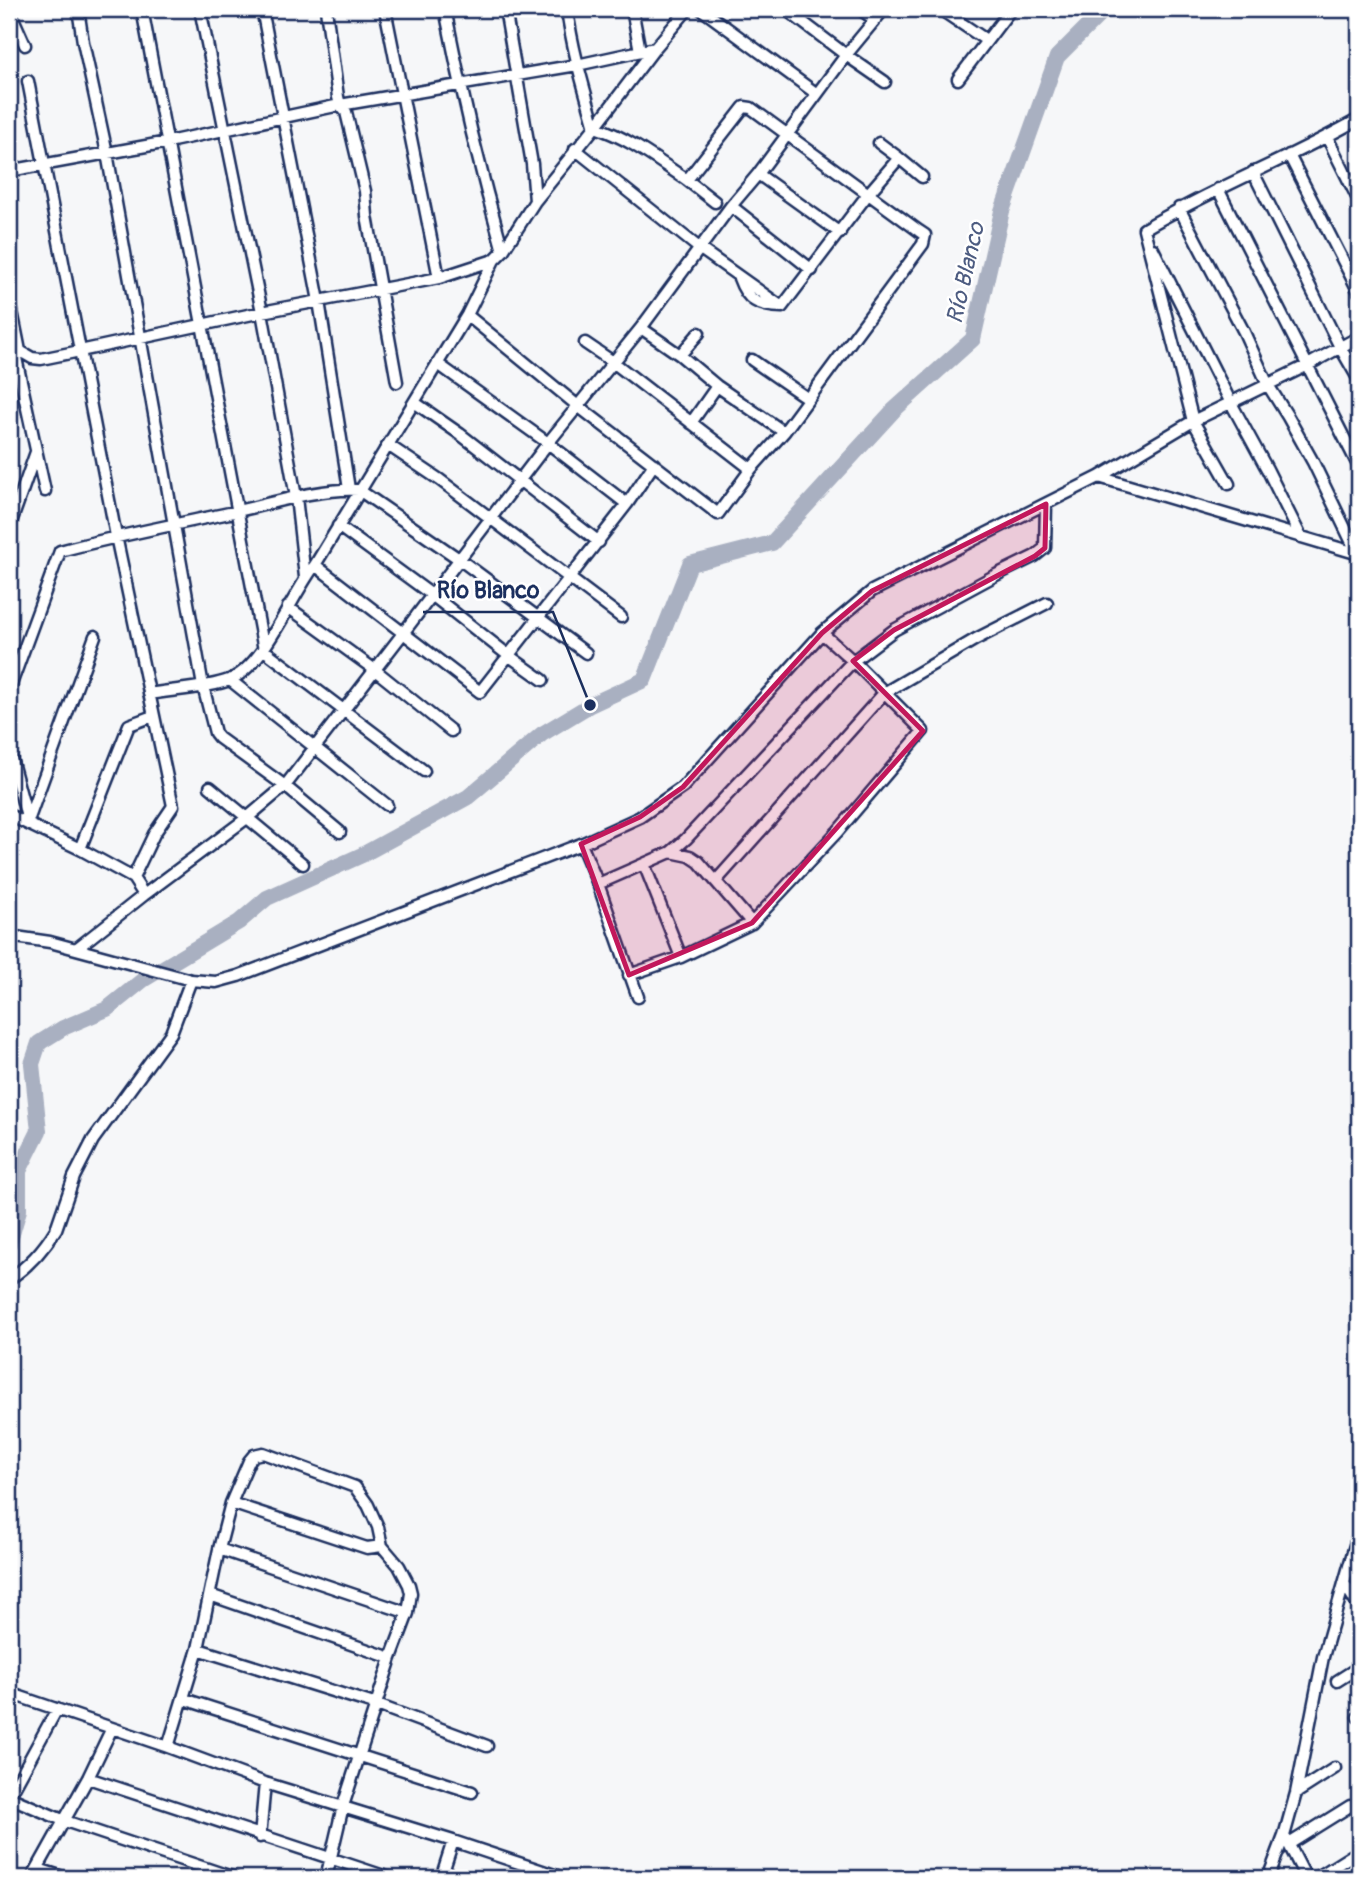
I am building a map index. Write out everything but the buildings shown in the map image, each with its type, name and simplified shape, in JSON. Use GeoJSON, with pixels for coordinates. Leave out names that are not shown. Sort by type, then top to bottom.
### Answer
{"type":"FeatureCollection","features":[{"type":"Feature","properties":{"kind":"street"},"geometry":{"type":"LineString","coordinates":[[9,9],[25,45]]}},
{"type":"Feature","properties":{"kind":"street"},"geometry":{"type":"LineString","coordinates":[[78,9],[107,153],[203,685],[215,733],[340,832]]}},
{"type":"Feature","properties":{"kind":"street"},"geometry":{"type":"LineString","coordinates":[[142,9],[264,650],[424,772]]}},
{"type":"Feature","properties":{"kind":"street"},"geometry":{"type":"LineString","coordinates":[[200,9],[262,312],[296,497],[305,578]]}},
{"type":"Feature","properties":{"kind":"street"},"geometry":{"type":"LineString","coordinates":[[262,9],[285,117],[354,490]]}},
{"type":"Feature","properties":{"kind":"street"},"geometry":{"type":"LineString","coordinates":[[326,9],[340,105],[346,112],[365,191],[367,216],[397,382]]}},
{"type":"Feature","properties":{"kind":"street"},"geometry":{"type":"LineString","coordinates":[[385,9],[439,278]]}},
{"type":"Feature","properties":{"kind":"street"},"geometry":{"type":"LineString","coordinates":[[445,9],[460,86],[503,251]]}},
{"type":"Feature","properties":{"kind":"street"},"geometry":{"type":"LineString","coordinates":[[505,9],[533,164],[535,201]]}},
{"type":"Feature","properties":{"kind":"street"},"geometry":{"type":"LineString","coordinates":[[566,9],[569,31],[594,127]]}},
{"type":"Feature","properties":{"kind":"street"},"geometry":{"type":"LineString","coordinates":[[632,9],[639,51]]}},
{"type":"Feature","properties":{"kind":"street"},"geometry":{"type":"LineString","coordinates":[[149,694],[230,680],[249,668],[264,650],[338,526],[354,490],[388,445],[467,315],[494,260],[575,149],[688,9]]}},
{"type":"Feature","properties":{"kind":"street"},"geometry":{"type":"LineString","coordinates":[[701,9],[817,93]]}},
{"type":"Feature","properties":{"kind":"street"},"geometry":{"type":"LineString","coordinates":[[860,9],[875,20]]}},
{"type":"Feature","properties":{"kind":"street"},"geometry":{"type":"LineString","coordinates":[[76,949],[285,786],[548,443],[641,328],[817,93],[884,9]]}},
{"type":"Feature","properties":{"kind":"street"},"geometry":{"type":"LineString","coordinates":[[940,9],[986,40]]}},
{"type":"Feature","properties":{"kind":"street"},"geometry":{"type":"LineString","coordinates":[[958,79],[1011,9]]}},
{"type":"Feature","properties":{"kind":"street"},"geometry":{"type":"LineString","coordinates":[[787,10],[885,82]]}},
{"type":"Feature","properties":{"kind":"street"},"geometry":{"type":"LineString","coordinates":[[9,171],[225,131],[340,105],[578,65],[655,48]]}},
{"type":"Feature","properties":{"kind":"street"},"geometry":{"type":"LineString","coordinates":[[28,81],[116,536],[173,806],[154,834],[133,878]]}},
{"type":"Feature","properties":{"kind":"street"},"geometry":{"type":"LineString","coordinates":[[467,315],[718,514],[751,469],[784,432],[923,244],[925,235],[751,108],[744,107],[687,180]]}},
{"type":"Feature","properties":{"kind":"street"},"geometry":{"type":"LineString","coordinates":[[1144,229],[1179,208],[1359,119]]}},
{"type":"Feature","properties":{"kind":"street"},"geometry":{"type":"LineString","coordinates":[[594,127],[631,143],[715,202]]}},
{"type":"Feature","properties":{"kind":"street"},"geometry":{"type":"LineString","coordinates":[[1327,137],[1359,201]]}},
{"type":"Feature","properties":{"kind":"street"},"geometry":{"type":"LineString","coordinates":[[879,144],[922,177]]}},
{"type":"Feature","properties":{"kind":"street"},"geometry":{"type":"LineString","coordinates":[[575,149],[699,248],[782,307],[868,194],[899,158]]}},
{"type":"Feature","properties":{"kind":"street"},"geometry":{"type":"LineString","coordinates":[[1289,155],[1359,292]]}},
{"type":"Feature","properties":{"kind":"street"},"geometry":{"type":"LineString","coordinates":[[1253,172],[1359,380]]}},
{"type":"Feature","properties":{"kind":"street"},"geometry":{"type":"LineString","coordinates":[[758,174],[840,233]]}},
{"type":"Feature","properties":{"kind":"street"},"geometry":{"type":"LineString","coordinates":[[533,178],[548,184]]}},
{"type":"Feature","properties":{"kind":"street"},"geometry":{"type":"LineString","coordinates":[[1218,189],[1359,467]]}},
{"type":"Feature","properties":{"kind":"street"},"geometry":{"type":"LineString","coordinates":[[731,206],[812,270]]}},
{"type":"Feature","properties":{"kind":"street"},"geometry":{"type":"LineString","coordinates":[[1179,208],[1244,332],[1268,385],[1313,462],[1358,553]]}},
{"type":"Feature","properties":{"kind":"street"},"geometry":{"type":"LineString","coordinates":[[1144,229],[1301,537]]}},
{"type":"Feature","properties":{"kind":"street"},"geometry":{"type":"LineString","coordinates":[[1144,229],[1193,421],[1229,484]]}},
{"type":"Feature","properties":{"kind":"street"},"geometry":{"type":"LineString","coordinates":[[18,355],[41,359],[439,278],[494,260]]}},
{"type":"Feature","properties":{"kind":"street"},"geometry":{"type":"LineString","coordinates":[[9,296],[45,491]]}},
{"type":"Feature","properties":{"kind":"street"},"geometry":{"type":"LineString","coordinates":[[641,328],[680,355],[717,386],[784,432]]}},
{"type":"Feature","properties":{"kind":"street"},"geometry":{"type":"LineString","coordinates":[[680,355],[699,334]]}},
{"type":"Feature","properties":{"kind":"street"},"geometry":{"type":"LineString","coordinates":[[9,936],[50,942],[191,980],[216,982],[238,976],[580,844],[640,817],[683,787],[822,633],[872,591],[1099,477],[1193,421],[1359,337]]}},
{"type":"Feature","properties":{"kind":"street"},"geometry":{"type":"LineString","coordinates":[[585,343],[751,469]]}},
{"type":"Feature","properties":{"kind":"street"},"geometry":{"type":"LineString","coordinates":[[9,374],[18,355]]}},
{"type":"Feature","properties":{"kind":"street"},"geometry":{"type":"LineString","coordinates":[[752,360],[807,398]]}},
{"type":"Feature","properties":{"kind":"street"},"geometry":{"type":"LineString","coordinates":[[438,364],[628,504]]}},
{"type":"Feature","properties":{"kind":"street"},"geometry":{"type":"LineString","coordinates":[[691,423],[717,386]]}},
{"type":"Feature","properties":{"kind":"street"},"geometry":{"type":"LineString","coordinates":[[414,402],[460,434],[599,542]]}},
{"type":"Feature","properties":{"kind":"street"},"geometry":{"type":"LineString","coordinates":[[388,445],[491,518],[621,617]]}},
{"type":"Feature","properties":{"kind":"street"},"geometry":{"type":"LineString","coordinates":[[9,527],[37,450]]}},
{"type":"Feature","properties":{"kind":"street"},"geometry":{"type":"LineString","coordinates":[[315,565],[480,692],[628,504],[654,464]]}},
{"type":"Feature","properties":{"kind":"street"},"geometry":{"type":"LineString","coordinates":[[1099,477],[1358,553]]}},
{"type":"Feature","properties":{"kind":"street"},"geometry":{"type":"LineString","coordinates":[[9,690],[60,551],[116,536],[296,497],[354,490],[459,559],[586,653]]}},
{"type":"Feature","properties":{"kind":"street"},"geometry":{"type":"LineString","coordinates":[[598,884],[671,852],[694,831],[853,661],[894,630],[1035,556],[1045,548],[1046,504]]}},
{"type":"Feature","properties":{"kind":"street"},"geometry":{"type":"LineString","coordinates":[[338,526],[543,680]]}},
{"type":"Feature","properties":{"kind":"street"},"geometry":{"type":"LineString","coordinates":[[716,881],[884,693],[976,639],[1047,603]]}},
{"type":"Feature","properties":{"kind":"street"},"geometry":{"type":"LineString","coordinates":[[288,607],[375,670],[452,731]]}},
{"type":"Feature","properties":{"kind":"street"},"geometry":{"type":"LineString","coordinates":[[629,975],[681,957],[752,923],[838,831],[923,731],[822,633]]}},
{"type":"Feature","properties":{"kind":"street"},"geometry":{"type":"LineString","coordinates":[[27,822],[95,636]]}},
{"type":"Feature","properties":{"kind":"street"},"geometry":{"type":"LineString","coordinates":[[230,680],[387,805]]}},
{"type":"Feature","properties":{"kind":"street"},"geometry":{"type":"LineString","coordinates":[[80,849],[129,725],[153,716]]}},
{"type":"Feature","properties":{"kind":"street"},"geometry":{"type":"LineString","coordinates":[[9,751],[27,822]]}},
{"type":"Feature","properties":{"kind":"street"},"geometry":{"type":"LineString","coordinates":[[210,787],[303,864]]}},
{"type":"Feature","properties":{"kind":"street"},"geometry":{"type":"LineString","coordinates":[[9,815],[133,878],[144,895]]}},
{"type":"Feature","properties":{"kind":"street"},"geometry":{"type":"LineString","coordinates":[[580,844],[598,884],[638,998]]}},
{"type":"Feature","properties":{"kind":"street"},"geometry":{"type":"LineString","coordinates":[[671,852],[690,856],[699,862],[752,923]]}},
{"type":"Feature","properties":{"kind":"street"},"geometry":{"type":"LineString","coordinates":[[644,864],[681,957]]}},
{"type":"Feature","properties":{"kind":"street"},"geometry":{"type":"LineString","coordinates":[[9,1279],[34,1259],[56,1229],[74,1177],[93,1140],[171,1033],[191,980]]}},
{"type":"Feature","properties":{"kind":"street"},"geometry":{"type":"LineString","coordinates":[[168,1747],[198,1649],[231,1503],[254,1455],[263,1453],[355,1487],[368,1505],[378,1527],[382,1546],[400,1566],[411,1594],[408,1613],[343,1807],[326,1878]]}},
{"type":"Feature","properties":{"kind":"street"},"geometry":{"type":"LineString","coordinates":[[231,1503],[367,1548],[382,1546]]}},
{"type":"Feature","properties":{"kind":"street"},"geometry":{"type":"LineString","coordinates":[[1268,1878],[1287,1840],[1323,1657],[1359,1531]]}},
{"type":"Feature","properties":{"kind":"street"},"geometry":{"type":"LineString","coordinates":[[219,1549],[408,1613]]}},
{"type":"Feature","properties":{"kind":"street"},"geometry":{"type":"LineString","coordinates":[[1344,1583],[1359,1607]]}},
{"type":"Feature","properties":{"kind":"street"},"geometry":{"type":"LineString","coordinates":[[210,1595],[391,1658]]}},
{"type":"Feature","properties":{"kind":"street"},"geometry":{"type":"LineString","coordinates":[[198,1649],[377,1705],[487,1746]]}},
{"type":"Feature","properties":{"kind":"street"},"geometry":{"type":"LineString","coordinates":[[1337,1681],[1359,1667]]}},
{"type":"Feature","properties":{"kind":"street"},"geometry":{"type":"LineString","coordinates":[[9,1693],[265,1783],[564,1878]]}},
{"type":"Feature","properties":{"kind":"street"},"geometry":{"type":"LineString","coordinates":[[184,1699],[472,1792]]}},
{"type":"Feature","properties":{"kind":"street"},"geometry":{"type":"LineString","coordinates":[[57,1709],[9,1797],[65,1821],[235,1878]]}},
{"type":"Feature","properties":{"kind":"street"},"geometry":{"type":"LineString","coordinates":[[66,1878],[35,1874],[112,1728]]}},
{"type":"Feature","properties":{"kind":"street"},"geometry":{"type":"LineString","coordinates":[[1296,1793],[1335,1768]]}},
{"type":"Feature","properties":{"kind":"street"},"geometry":{"type":"LineString","coordinates":[[88,1778],[390,1878]]}},
{"type":"Feature","properties":{"kind":"street"},"geometry":{"type":"LineString","coordinates":[[260,1837],[265,1783]]}},
{"type":"Feature","properties":{"kind":"street"},"geometry":{"type":"LineString","coordinates":[[1287,1840],[1350,1806]]}},
{"type":"Feature","properties":{"kind":"street"},"geometry":{"type":"LineString","coordinates":[[1287,1840],[1306,1878]]}},
{"type":"Feature","properties":{"kind":"street"},"geometry":{"type":"LineString","coordinates":[[441,1878],[453,1841]]}},
{"type":"Feature","properties":{"kind":"street"},"geometry":{"type":"LineString","coordinates":[[1316,1878],[1359,1851]]}},
{"type":"Feature","properties":{"kind":"highlighted area"},"geometry":{"type":"Polygon","coordinates":[[[1046,504],[1045,548],[1035,556],[894,630],[853,661],[923,731],[752,923],[629,975],[581,844],[640,817],[683,787],[822,633],[872,591],[1046,504]]]}},
{"type":"Feature","properties":{"kind":"waterway","name":"Río Blanco"},"geometry":{"type":"LineString","coordinates":[[9,1244],[19,1210],[19,1171],[39,1131],[32,1064],[39,1043],[63,1028],[107,1009],[143,980],[239,922],[267,898],[362,855],[468,797],[542,734],[590,705],[644,680],[690,564],[772,543],[894,410],[973,339],[1002,211],[1057,57],[1105,9]]}},
{"type":"Feature","properties":{"kind":"place","name":"Río Blanco"},"geometry":{"type":"Point","coordinates":[590,705]}}]}
